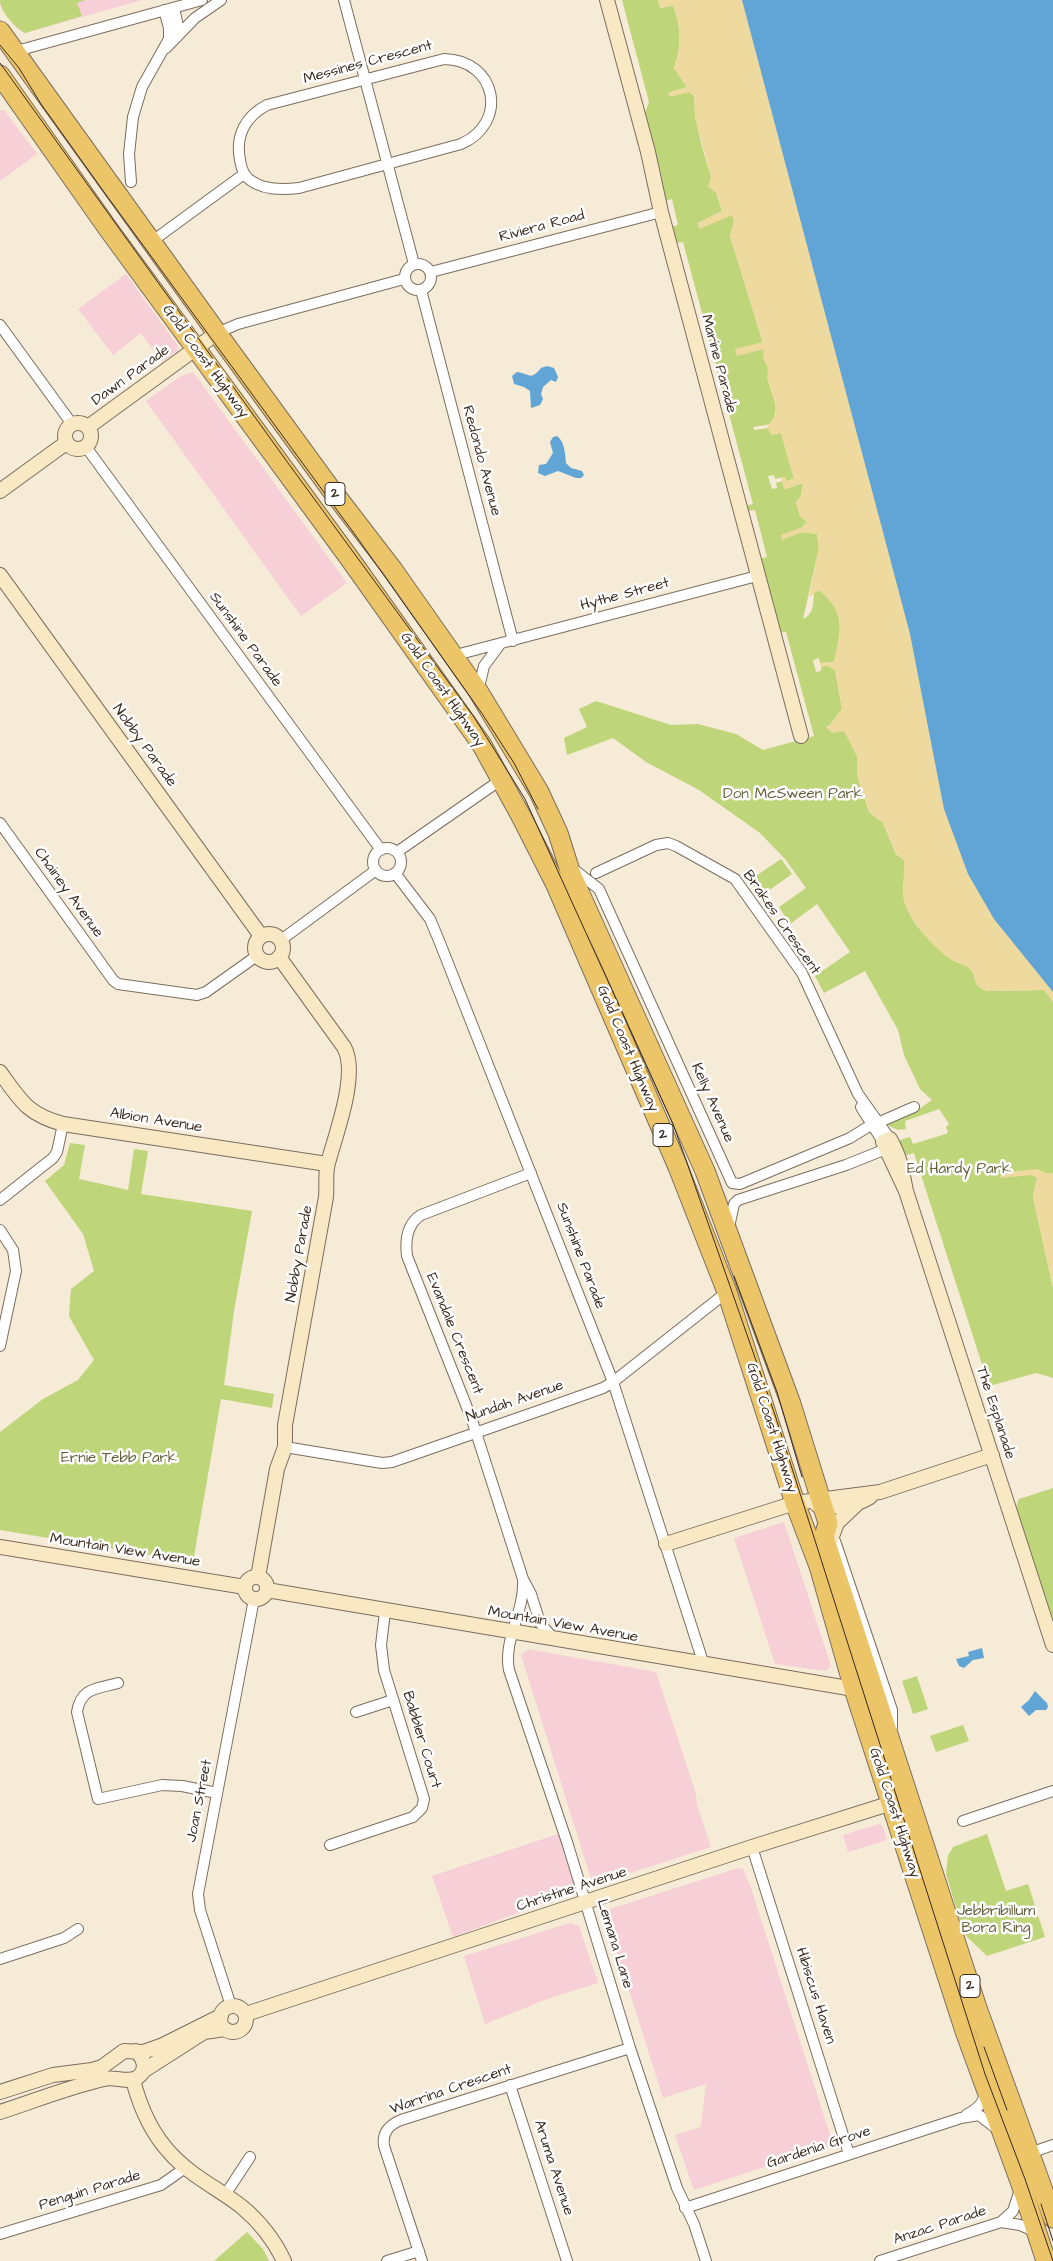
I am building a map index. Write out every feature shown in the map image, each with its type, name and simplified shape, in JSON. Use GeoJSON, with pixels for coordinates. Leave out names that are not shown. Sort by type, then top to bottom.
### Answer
{"type":"FeatureCollection","features":[{"type":"Feature","properties":{"kind":"highway","name":"Gold Coast Highway"},"geometry":{"type":"LineString","coordinates":[[0,31],[13,52],[330,488],[393,570],[478,691],[539,792],[558,834],[568,864],[676,1102],[728,1233],[792,1404],[889,1738],[900,1800],[985,2086],[986,2112],[1003,2136],[1046,2261]]}},
{"type":"Feature","properties":{"kind":"highway","name":"Gold Coast Highway"},"geometry":{"type":"LineString","coordinates":[[0,75],[195,349],[482,745],[502,779],[556,885],[678,1166],[727,1292],[795,1503],[820,1566],[854,1689],[900,1800],[1053,2218]]}},
{"type":"Feature","properties":{"kind":"street"},"geometry":{"type":"LineString","coordinates":[[13,52],[202,0]]}},
{"type":"Feature","properties":{"kind":"street"},"geometry":{"type":"LineString","coordinates":[[131,182],[129,154],[135,107],[142,87],[164,50],[196,18],[221,0]]}},
{"type":"Feature","properties":{"kind":"street"},"geometry":{"type":"LineString","coordinates":[[344,0],[414,264]]}},
{"type":"Feature","properties":{"kind":"street","name":"Marine Parade"},"geometry":{"type":"LineString","coordinates":[[607,0],[648,152],[661,212],[801,736]]}},
{"type":"Feature","properties":{"kind":"street"},"geometry":{"type":"LineString","coordinates":[[169,9],[178,26],[177,36]]}},
{"type":"Feature","properties":{"kind":"street"},"geometry":{"type":"LineString","coordinates":[[164,50],[169,34],[169,9]]}},
{"type":"Feature","properties":{"kind":"street","name":"Messines Crescent"},"geometry":{"type":"LineString","coordinates":[[454,59],[474,68],[488,84],[490,95],[489,116],[486,125],[471,140],[461,144],[387,164],[286,190],[263,186],[250,181],[244,174],[239,153],[241,133],[250,117],[267,105],[431,61],[454,59]]}},
{"type":"Feature","properties":{"kind":"street"},"geometry":{"type":"LineString","coordinates":[[151,242],[244,174]]}},
{"type":"Feature","properties":{"kind":"street","name":"Riviera Road"},"geometry":{"type":"LineString","coordinates":[[430,272],[661,212]]}},
{"type":"Feature","properties":{"kind":"street"},"geometry":{"type":"LineString","coordinates":[[414,264],[422,264],[430,272],[431,281],[421,290],[410,288],[404,279],[406,270],[414,264]]}},
{"type":"Feature","properties":{"kind":"street"},"geometry":{"type":"LineString","coordinates":[[217,333],[238,324],[404,279]]}},
{"type":"Feature","properties":{"kind":"street","name":"Redondo Avenue"},"geometry":{"type":"LineString","coordinates":[[421,290],[517,640]]}},
{"type":"Feature","properties":{"kind":"street"},"geometry":{"type":"LineString","coordinates":[[0,326],[72,424]]}},
{"type":"Feature","properties":{"kind":"street","name":"Dawn Parade"},"geometry":{"type":"LineString","coordinates":[[88,427],[217,333]]}},
{"type":"Feature","properties":{"kind":"street"},"geometry":{"type":"LineString","coordinates":[[83,423],[92,434],[91,440],[86,447],[76,449],[66,443],[65,434],[72,424],[83,423]]}},
{"type":"Feature","properties":{"kind":"street"},"geometry":{"type":"LineString","coordinates":[[0,491],[66,443]]}},
{"type":"Feature","properties":{"kind":"street","name":"Sunshine Parade"},"geometry":{"type":"LineString","coordinates":[[86,447],[381,850]]}},
{"type":"Feature","properties":{"kind":"street","name":"Nobby Parade"},"geometry":{"type":"LineString","coordinates":[[0,575],[261,936]]}},
{"type":"Feature","properties":{"kind":"street","name":"Hythe Street"},"geometry":{"type":"LineString","coordinates":[[452,656],[757,576]]}},
{"type":"Feature","properties":{"kind":"street"},"geometry":{"type":"LineString","coordinates":[[478,691],[484,666],[501,643]]}},
{"type":"Feature","properties":{"kind":"street"},"geometry":{"type":"LineString","coordinates":[[397,852],[502,779]]}},
{"type":"Feature","properties":{"kind":"street","name":"Chainey Avenue"},"geometry":{"type":"LineString","coordinates":[[0,823],[113,980],[126,986],[197,995],[206,992],[258,955]]}},
{"type":"Feature","properties":{"kind":"street","name":"Brakes Crescent"},"geometry":{"type":"LineString","coordinates":[[596,873],[665,843],[676,846],[732,877],[802,973],[858,1094],[862,1111],[876,1124],[888,1144]]}},
{"type":"Feature","properties":{"kind":"street"},"geometry":{"type":"LineString","coordinates":[[389,849],[397,852],[400,856],[401,866],[395,873],[383,875],[376,870],[374,861],[381,850],[389,849]]}},
{"type":"Feature","properties":{"kind":"street","name":"Kelly Avenue"},"geometry":{"type":"LineString","coordinates":[[568,864],[599,889],[732,1183],[740,1184],[852,1137],[914,1107]]}},
{"type":"Feature","properties":{"kind":"street"},"geometry":{"type":"LineString","coordinates":[[281,940],[376,870]]}},
{"type":"Feature","properties":{"kind":"street","name":"Sunshine Parade"},"geometry":{"type":"LineString","coordinates":[[395,873],[430,919],[613,1382],[704,1665]]}},
{"type":"Feature","properties":{"kind":"street"},"geometry":{"type":"LineString","coordinates":[[270,934],[281,940],[283,949],[279,957],[268,961],[258,955],[255,947],[261,936],[270,934]]}},
{"type":"Feature","properties":{"kind":"street","name":"Nobby Parade"},"geometry":{"type":"LineString","coordinates":[[258,1577],[277,1468],[285,1447],[285,1425],[326,1197],[327,1164],[334,1146],[350,1067],[348,1054],[279,957]]}},
{"type":"Feature","properties":{"kind":"street","name":"Albion Avenue"},"geometry":{"type":"LineString","coordinates":[[0,1072],[21,1101],[33,1112],[64,1124],[327,1164]]}},
{"type":"Feature","properties":{"kind":"street"},"geometry":{"type":"LineString","coordinates":[[0,1200],[53,1158],[57,1152],[64,1124]]}},
{"type":"Feature","properties":{"kind":"street"},"geometry":{"type":"LineString","coordinates":[[728,1233],[732,1211],[735,1202],[738,1200],[846,1165],[888,1144]]}},
{"type":"Feature","properties":{"kind":"street","name":"The Esplanade"},"geometry":{"type":"LineString","coordinates":[[888,1144],[902,1164],[906,1191],[1053,1645]]}},
{"type":"Feature","properties":{"kind":"street","name":"Evandale Crescent"},"geometry":{"type":"LineString","coordinates":[[531,1173],[420,1215],[414,1219],[408,1233],[406,1245],[407,1256],[476,1431],[523,1579],[531,1594],[540,1623],[554,1640]]}},
{"type":"Feature","properties":{"kind":"street"},"geometry":{"type":"LineString","coordinates":[[0,1230],[13,1250],[16,1271],[0,1346]]}},
{"type":"Feature","properties":{"kind":"street","name":"Nundah Avenue"},"geometry":{"type":"LineString","coordinates":[[285,1447],[382,1463],[392,1462],[476,1431],[561,1403],[613,1382],[727,1292]]}},
{"type":"Feature","properties":{"kind":"street"},"geometry":{"type":"LineString","coordinates":[[666,1544],[795,1503],[822,1503],[880,1492],[992,1455]]}},
{"type":"Feature","properties":{"kind":"street"},"geometry":{"type":"LineString","coordinates":[[833,1546],[840,1518],[880,1492]]}},
{"type":"Feature","properties":{"kind":"street"},"geometry":{"type":"LineString","coordinates":[[822,1503],[840,1508],[859,1504]]}},
{"type":"Feature","properties":{"kind":"street","name":"Mountain View Avenue"},"geometry":{"type":"LineString","coordinates":[[0,1547],[245,1587]]}},
{"type":"Feature","properties":{"kind":"street"},"geometry":{"type":"LineString","coordinates":[[258,1577],[266,1583],[267,1590],[261,1598],[254,1599],[246,1594],[245,1587],[250,1578],[258,1577]]}},
{"type":"Feature","properties":{"kind":"street","name":"Evandale Crescent"},"geometry":{"type":"LineString","coordinates":[[513,1633],[522,1602],[523,1579]]}},
{"type":"Feature","properties":{"kind":"street","name":"Mountain View Avenue"},"geometry":{"type":"LineString","coordinates":[[267,1590],[385,1612],[854,1689]]}},
{"type":"Feature","properties":{"kind":"street","name":"Joan Street"},"geometry":{"type":"LineString","coordinates":[[226,2017],[200,1910],[198,1894],[254,1599]]}},
{"type":"Feature","properties":{"kind":"street","name":"Babbler Court"},"geometry":{"type":"LineString","coordinates":[[330,1845],[413,1817],[422,1808],[423,1792],[393,1700],[381,1651],[385,1612]]}},
{"type":"Feature","properties":{"kind":"street","name":"Lemana Lane"},"geometry":{"type":"LineString","coordinates":[[513,1633],[507,1654],[510,1670],[567,1842],[630,2048],[685,2208],[694,2224],[706,2261]]}},
{"type":"Feature","properties":{"kind":"street"},"geometry":{"type":"LineString","coordinates":[[118,1683],[85,1693],[79,1701],[77,1712],[98,1800],[162,1786],[182,1786],[217,1793]]}},
{"type":"Feature","properties":{"kind":"street"},"geometry":{"type":"LineString","coordinates":[[356,1712],[393,1700]]}},
{"type":"Feature","properties":{"kind":"street"},"geometry":{"type":"LineString","coordinates":[[964,1821],[1053,1791]]}},
{"type":"Feature","properties":{"kind":"street","name":"Christine Avenue"},"geometry":{"type":"LineString","coordinates":[[246,2014],[900,1800]]}},
{"type":"Feature","properties":{"kind":"street","name":"Hibiscus Haven"},"geometry":{"type":"LineString","coordinates":[[752,1847],[849,2154]]}},
{"type":"Feature","properties":{"kind":"street"},"geometry":{"type":"LineString","coordinates":[[0,1959],[64,1938],[78,1928]]}},
{"type":"Feature","properties":{"kind":"street"},"geometry":{"type":"LineString","coordinates":[[0,2112],[106,2078],[133,2076],[204,2032],[226,2017],[241,2008],[246,2014],[246,2023],[241,2029],[233,2032],[226,2017]]}},
{"type":"Feature","properties":{"kind":"street"},"geometry":{"type":"LineString","coordinates":[[0,2092],[53,2075],[102,2067],[124,2051],[143,2052],[226,2017]]}},
{"type":"Feature","properties":{"kind":"street","name":"Warrina Crescent"},"geometry":{"type":"LineString","coordinates":[[421,2256],[384,2146],[383,2138],[386,2130],[401,2120],[630,2048]]}},
{"type":"Feature","properties":{"kind":"street"},"geometry":{"type":"LineString","coordinates":[[135,2051],[143,2060],[133,2076],[145,2116],[171,2155],[185,2168],[225,2195],[254,2218],[272,2238],[284,2261]]}},
{"type":"Feature","properties":{"kind":"street"},"geometry":{"type":"LineString","coordinates":[[115,2058],[115,2070],[133,2076]]}},
{"type":"Feature","properties":{"kind":"street","name":"Aruma Avenue"},"geometry":{"type":"LineString","coordinates":[[510,2085],[567,2261]]}},
{"type":"Feature","properties":{"kind":"street","name":"Gardenia Grove"},"geometry":{"type":"LineString","coordinates":[[961,2118],[980,2106],[985,2098],[985,2086]]}},
{"type":"Feature","properties":{"kind":"street","name":"Gardenia Grove"},"geometry":{"type":"LineString","coordinates":[[685,2208],[961,2118],[986,2112],[1008,2096]]}},
{"type":"Feature","properties":{"kind":"street"},"geometry":{"type":"LineString","coordinates":[[1012,2159],[1053,2145]]}},
{"type":"Feature","properties":{"kind":"street"},"geometry":{"type":"LineString","coordinates":[[225,2195],[250,2157]]}},
{"type":"Feature","properties":{"kind":"street","name":"Penguin Parade"},"geometry":{"type":"LineString","coordinates":[[0,2234],[161,2185],[185,2168]]}},
{"type":"Feature","properties":{"kind":"street"},"geometry":{"type":"LineString","coordinates":[[1001,2222],[1013,2211],[1021,2184]]}},
{"type":"Feature","properties":{"kind":"street","name":"Anzac Parade"},"geometry":{"type":"LineString","coordinates":[[880,2261],[1001,2222],[1020,2225],[1037,2232]]}},
{"type":"Feature","properties":{"kind":"street"},"geometry":{"type":"LineString","coordinates":[[387,2261],[421,2256]]}},
{"type":"Feature","properties":{"kind":"shaded area"},"geometry":{"type":"Polygon","coordinates":[[[0,0],[142,0],[25,33],[15,27],[0,5],[0,0]]]}},
{"type":"Feature","properties":{"kind":"shaded area"},"geometry":{"type":"Polygon","coordinates":[[[0,111],[5,111],[37,154],[0,181],[0,111]]]}},
{"type":"Feature","properties":{"kind":"shaded area"},"geometry":{"type":"Polygon","coordinates":[[[126,274],[178,346],[177,351],[162,362],[141,333],[113,355],[78,309],[126,274]]]}},
{"type":"Feature","properties":{"kind":"shaded area"},"geometry":{"type":"Polygon","coordinates":[[[193,372],[347,583],[301,616],[146,401],[181,376],[193,372]]]}},
{"type":"Feature","properties":{"kind":"shaded area"},"geometry":{"type":"Polygon","coordinates":[[[784,1522],[831,1666],[826,1671],[775,1664],[734,1538],[784,1522]]]}},
{"type":"Feature","properties":{"kind":"shaded area"},"geometry":{"type":"Polygon","coordinates":[[[528,1649],[656,1672],[696,1794],[697,1805],[711,1847],[599,1883],[591,1879],[521,1655],[528,1649]]]}},
{"type":"Feature","properties":{"kind":"shaded area"},"geometry":{"type":"Polygon","coordinates":[[[879,1824],[883,1827],[887,1840],[848,1852],[843,1835],[879,1824]]]}},
{"type":"Feature","properties":{"kind":"shaded area"},"geometry":{"type":"Polygon","coordinates":[[[561,1833],[579,1890],[453,1937],[432,1876],[561,1833]]]}},
{"type":"Feature","properties":{"kind":"shaded area"},"geometry":{"type":"Polygon","coordinates":[[[738,1868],[743,1869],[751,1888],[832,2141],[829,2146],[694,2190],[675,2135],[701,2127],[706,2084],[663,2098],[604,1911],[738,1868]]]}},
{"type":"Feature","properties":{"kind":"shaded area"},"geometry":{"type":"Polygon","coordinates":[[[570,1923],[579,1926],[598,1983],[547,1999],[485,2024],[464,1956],[570,1923]]]}},
{"type":"Feature","properties":{"kind":"green space"},"geometry":{"type":"Polygon","coordinates":[[[0,0],[85,0],[77,3],[82,16],[25,33],[9,19],[2,9],[0,0]]]}},
{"type":"Feature","properties":{"kind":"green space"},"geometry":{"type":"Polygon","coordinates":[[[622,0],[658,0],[661,8],[673,5],[676,13],[680,36],[674,68],[687,87],[668,93],[689,92],[694,96],[700,140],[722,211],[698,223],[699,228],[732,214],[734,221],[730,236],[763,343],[736,349],[737,355],[764,349],[768,365],[769,385],[776,407],[771,424],[753,427],[754,430],[769,428],[781,433],[794,479],[786,481],[785,477],[775,479],[774,475],[768,476],[772,489],[777,488],[776,483],[782,481],[785,489],[803,483],[801,496],[796,502],[800,516],[807,522],[801,528],[782,535],[782,539],[802,532],[817,534],[819,548],[803,619],[811,611],[814,593],[819,590],[834,606],[840,623],[839,640],[834,662],[820,663],[819,658],[813,660],[816,672],[821,671],[821,667],[827,665],[835,670],[842,709],[830,725],[826,727],[844,730],[857,756],[857,775],[869,812],[883,823],[896,854],[904,860],[905,898],[909,912],[918,927],[951,959],[969,968],[974,975],[976,984],[982,989],[987,991],[1045,990],[1053,1002],[1053,1173],[999,1178],[1032,1175],[1037,1178],[1033,1197],[1053,1288],[1053,1378],[1036,1373],[989,1386],[914,1153],[903,1156],[899,1143],[900,1140],[910,1137],[913,1144],[946,1134],[948,1132],[946,1127],[949,1124],[939,1109],[905,1121],[906,1129],[898,1130],[887,1125],[916,1111],[932,1100],[920,1089],[904,1055],[898,1030],[865,971],[824,993],[815,976],[850,952],[817,904],[790,924],[779,907],[806,888],[785,859],[760,833],[699,790],[646,762],[613,738],[567,755],[564,738],[587,727],[579,709],[596,701],[671,725],[698,724],[736,734],[763,750],[814,736],[786,632],[779,633],[760,559],[767,557],[755,510],[747,511],[746,506],[753,504],[683,242],[676,243],[671,227],[678,225],[672,199],[665,201],[660,169],[644,115],[649,102],[622,0]]]}},
{"type":"Feature","properties":{"kind":"green space"},"geometry":{"type":"Polygon","coordinates":[[[781,859],[792,874],[761,896],[750,880],[781,859]]]}},
{"type":"Feature","properties":{"kind":"green space","name":"Ernie Tebb Park"},"geometry":{"type":"Polygon","coordinates":[[[70,1143],[85,1145],[79,1179],[128,1190],[134,1149],[148,1151],[141,1194],[252,1211],[234,1311],[224,1385],[274,1394],[272,1408],[221,1399],[193,1562],[0,1530],[0,1432],[43,1399],[78,1380],[94,1360],[69,1316],[71,1289],[94,1271],[83,1234],[45,1181],[64,1165],[70,1143]]]}},
{"type":"Feature","properties":{"kind":"green space"},"geometry":{"type":"Polygon","coordinates":[[[1053,1488],[1053,1620],[1016,1507],[1019,1499],[1053,1488]]]}},
{"type":"Feature","properties":{"kind":"green space"},"geometry":{"type":"Polygon","coordinates":[[[917,1676],[928,1709],[913,1714],[902,1681],[917,1676]]]}},
{"type":"Feature","properties":{"kind":"green space"},"geometry":{"type":"Polygon","coordinates":[[[963,1725],[969,1741],[936,1752],[930,1736],[963,1725]]]}},
{"type":"Feature","properties":{"kind":"green space","name":"Jebbribillum Bora Ring"},"geometry":{"type":"Polygon","coordinates":[[[987,1834],[1006,1891],[1028,1884],[1045,1937],[987,1956],[964,1934],[946,1874],[948,1856],[953,1847],[987,1834]]]}},
{"type":"Feature","properties":{"kind":"green space"},"geometry":{"type":"Polygon","coordinates":[[[247,2232],[263,2249],[269,2261],[214,2261],[247,2232]]]}},
{"type":"Feature","properties":{"kind":"sand"},"geometry":{"type":"Polygon","coordinates":[[[658,0],[836,0],[1053,871],[1053,1002],[1044,990],[987,991],[982,989],[976,984],[974,975],[969,968],[952,960],[937,949],[922,932],[909,913],[903,896],[904,860],[897,855],[883,823],[869,812],[857,775],[857,756],[844,731],[832,733],[826,727],[830,725],[842,709],[835,670],[827,666],[821,667],[820,663],[834,662],[839,641],[840,623],[834,607],[819,590],[809,597],[819,548],[817,534],[802,532],[782,540],[781,535],[801,528],[807,522],[800,516],[796,502],[801,496],[803,483],[784,489],[781,478],[785,477],[786,481],[794,479],[781,433],[771,435],[767,426],[776,415],[776,406],[767,378],[768,368],[763,358],[764,349],[737,356],[735,349],[763,342],[730,236],[734,221],[732,215],[700,229],[698,223],[722,211],[717,193],[708,187],[711,176],[695,118],[694,96],[689,92],[670,97],[668,93],[687,87],[674,68],[679,44],[676,13],[673,5],[660,8],[658,0]]]}},
{"type":"Feature","properties":{"kind":"sand"},"geometry":{"type":"Polygon","coordinates":[[[1037,1169],[1046,1173],[1053,1173],[1053,1288],[1033,1197],[1037,1178],[1032,1175],[998,1178],[1007,1172],[1037,1169]]]}},
{"type":"Feature","properties":{"kind":"water"},"geometry":{"type":"Polygon","coordinates":[[[742,0],[1053,0],[1053,992],[994,919],[968,874],[944,809],[910,634],[742,0]]]}},
{"type":"Feature","properties":{"kind":"water"},"geometry":{"type":"Polygon","coordinates":[[[547,366],[554,368],[558,377],[556,382],[551,380],[543,387],[541,394],[543,399],[540,405],[531,408],[530,391],[514,384],[512,376],[517,372],[532,376],[541,368],[547,366]]]}},
{"type":"Feature","properties":{"kind":"water"},"geometry":{"type":"Polygon","coordinates":[[[557,436],[563,445],[566,463],[571,468],[582,471],[584,475],[581,478],[558,471],[545,476],[538,473],[539,465],[546,464],[553,453],[550,442],[553,437],[557,436]]]}},
{"type":"Feature","properties":{"kind":"water"},"geometry":{"type":"Polygon","coordinates":[[[982,1648],[984,1658],[973,1660],[964,1668],[959,1666],[956,1659],[969,1656],[968,1652],[982,1648]]]}},
{"type":"Feature","properties":{"kind":"water"},"geometry":{"type":"Polygon","coordinates":[[[1035,1691],[1047,1703],[1048,1707],[1046,1710],[1036,1710],[1029,1716],[1021,1707],[1035,1691]]]}},
{"type":"Feature","properties":{"kind":"tram line"},"geometry":{"type":"LineString","coordinates":[[0,45],[19,68],[41,104],[104,192],[356,536],[483,715],[514,763],[538,809]]}},
{"type":"Feature","properties":{"kind":"tram line"},"geometry":{"type":"LineString","coordinates":[[0,63],[288,463],[474,717],[525,799],[673,1124],[775,1415],[985,2074],[1025,2179],[1053,2261]]}},
{"type":"Feature","properties":{"kind":"tram line"},"geometry":{"type":"LineString","coordinates":[[734,1276],[777,1392],[802,1477]]}},
{"type":"Feature","properties":{"kind":"tram line"},"geometry":{"type":"LineString","coordinates":[[984,2047],[1007,2110]]}},
{"type":"Feature","properties":{"kind":"tram line"},"geometry":{"type":"LineString","coordinates":[[1041,2204],[1053,2241]]}},
{"type":"Feature","properties":{"kind":"park label","name":"Don McSween Park"},"geometry":{"type":"Point","coordinates":[793,795]}},
{"type":"Feature","properties":{"kind":"park label","name":"Ed Hardy Park"},"geometry":{"type":"Point","coordinates":[959,1170]}}]}
